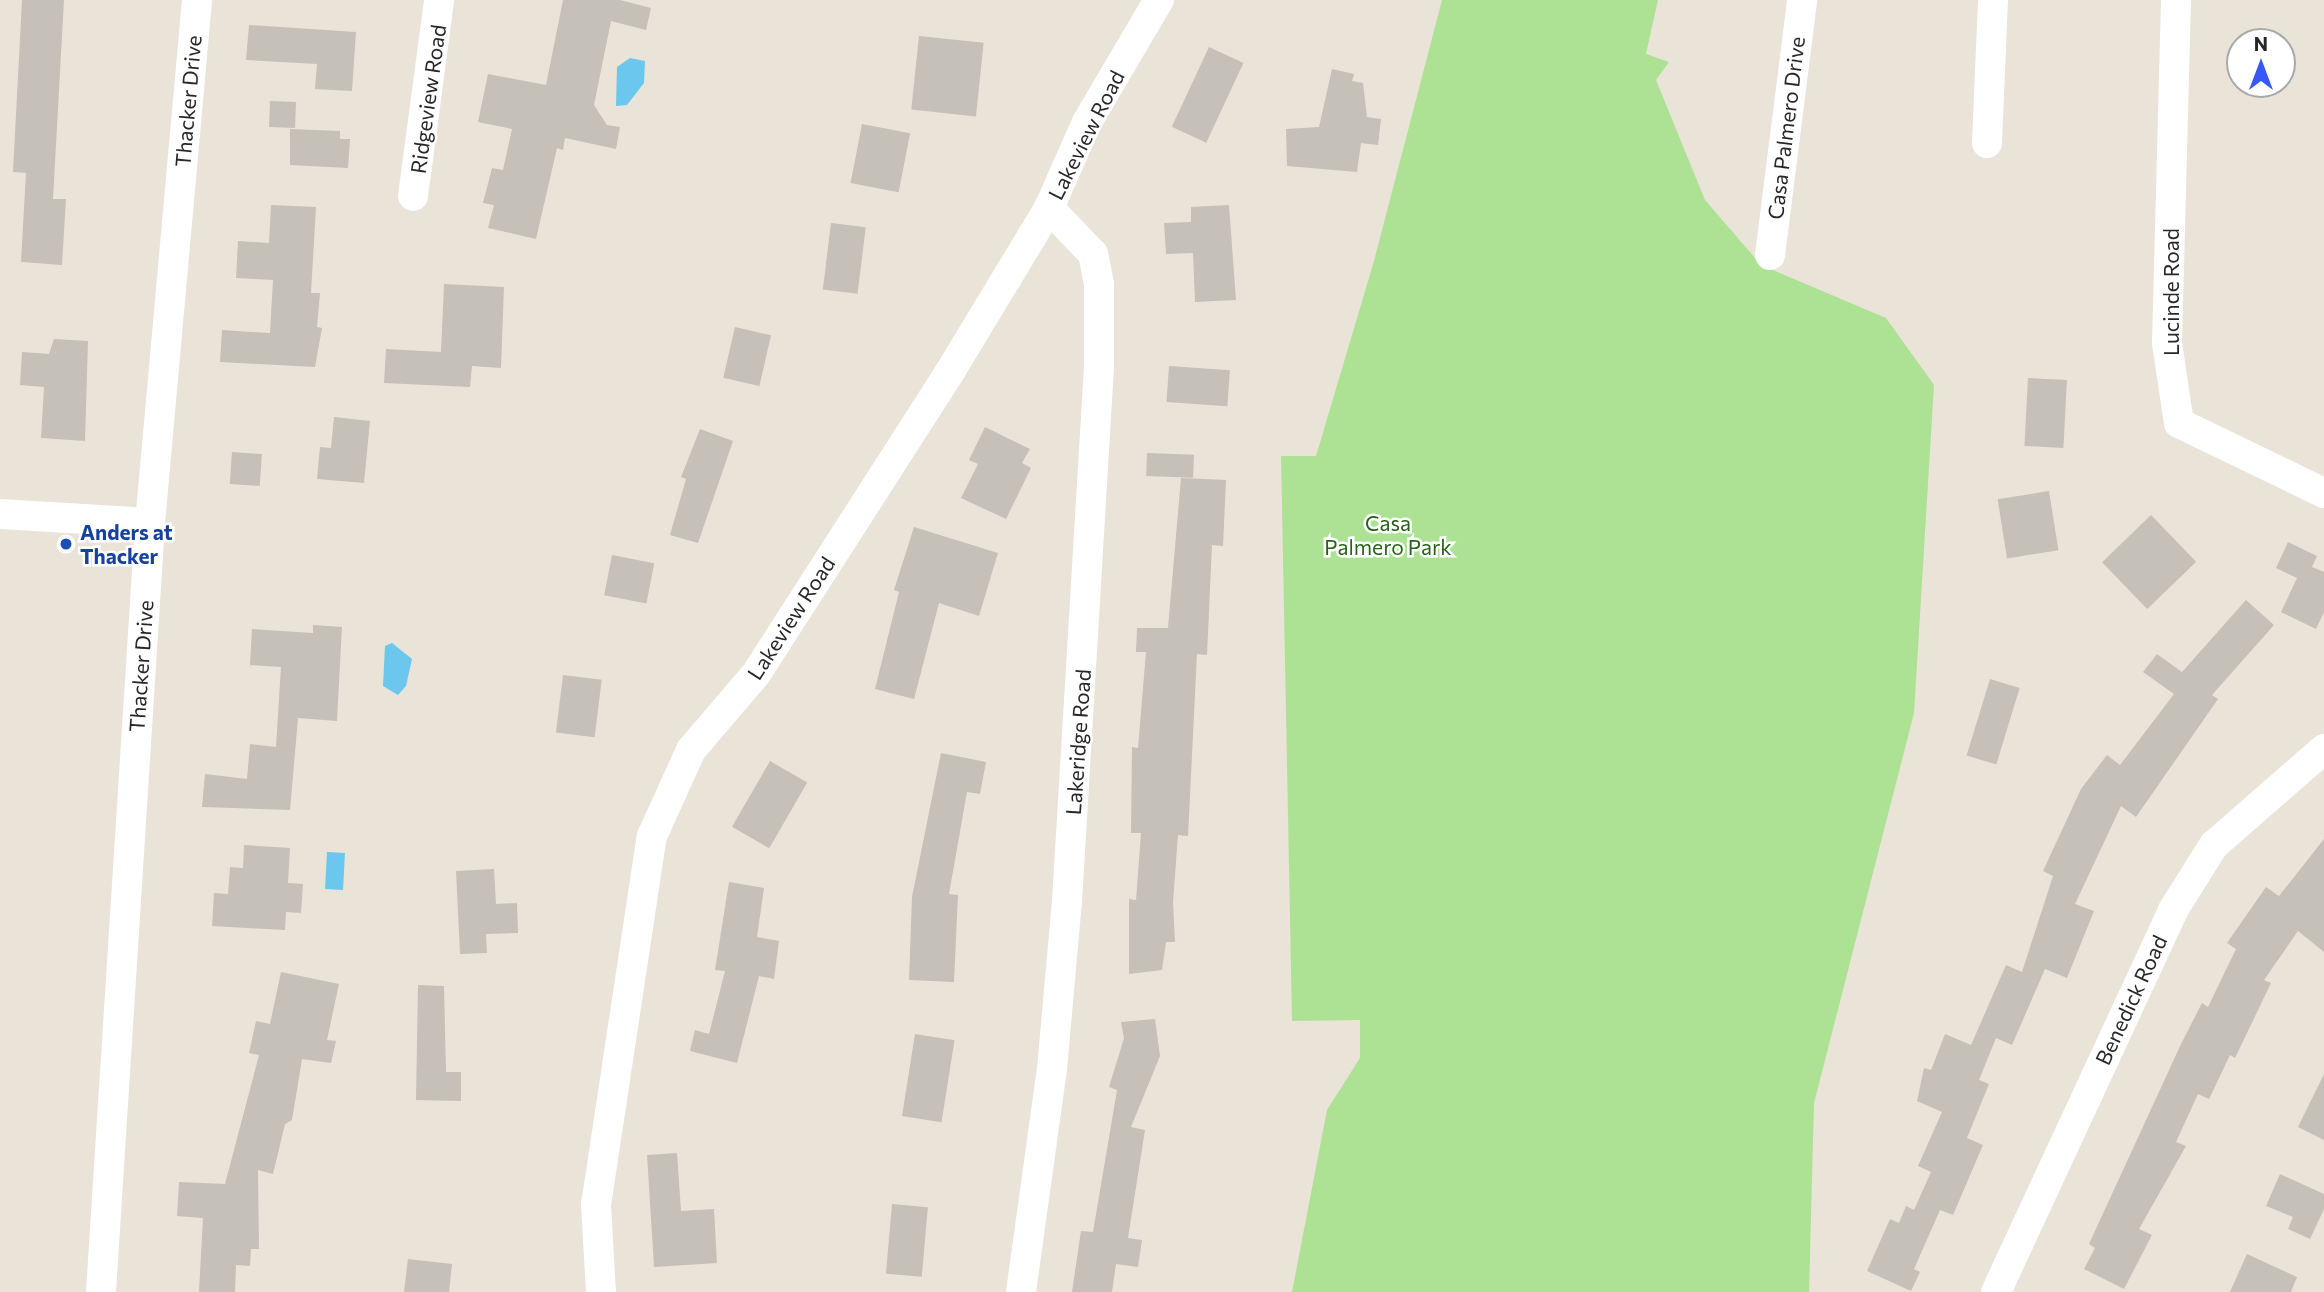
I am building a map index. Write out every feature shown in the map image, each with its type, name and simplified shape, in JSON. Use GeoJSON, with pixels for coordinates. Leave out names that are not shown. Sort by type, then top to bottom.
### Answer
{"type":"FeatureCollection","features":[{"type":"Feature","properties":{"kind":"street","name":"Thacker Drive"},"geometry":{"type":"LineString","coordinates":[[101,1292],[150,523],[197,0]]}},
{"type":"Feature","properties":{"kind":"street","name":"Lakeview Road"},"geometry":{"type":"LineString","coordinates":[[600,1292],[596,1205],[652,836],[691,750],[756,674],[1049,208],[1087,122],[1159,0]]}},
{"type":"Feature","properties":{"kind":"street","name":"Casa Palmero Drive"},"geometry":{"type":"LineString","coordinates":[[1770,255],[1802,0]]}},
{"type":"Feature","properties":{"kind":"street"},"geometry":{"type":"LineString","coordinates":[[1987,143],[1993,0]]}},
{"type":"Feature","properties":{"kind":"street","name":"Lucinde Road"},"geometry":{"type":"LineString","coordinates":[[2176,0],[2167,343],[2179,423],[2324,493]]}},
{"type":"Feature","properties":{"kind":"street","name":"Ridgeview Road"},"geometry":{"type":"LineString","coordinates":[[413,197],[441,1]]}},
{"type":"Feature","properties":{"kind":"street","name":"Lakeridge Road"},"geometry":{"type":"LineString","coordinates":[[1021,1292],[1052,1069],[1067,901],[1099,367],[1099,284],[1093,254],[1049,208]]}},
{"type":"Feature","properties":{"kind":"street"},"geometry":{"type":"LineString","coordinates":[[0,514],[150,523]]}},
{"type":"Feature","properties":{"kind":"street","name":"Benedick Road"},"geometry":{"type":"LineString","coordinates":[[1996,1292],[2173,909],[2214,845],[2324,749]]}},
{"type":"Feature","properties":{"kind":"green space","name":"Casa Palmero Park"},"geometry":{"type":"Polygon","coordinates":[[[1442,0],[1658,0],[1646,54],[1669,62],[1656,80],[1705,200],[1761,265],[1886,318],[1934,385],[1914,713],[1814,1103],[1809,1292],[1292,1292],[1327,1110],[1360,1058],[1360,1020],[1292,1021],[1281,456],[1316,456],[1374,261],[1442,0]]]}},
{"type":"Feature","properties":{"kind":"water"},"geometry":{"type":"Polygon","coordinates":[[[630,58],[645,61],[644,83],[627,105],[616,106],[617,67],[630,58]]]}},
{"type":"Feature","properties":{"kind":"water"},"geometry":{"type":"Polygon","coordinates":[[[392,643],[412,659],[406,686],[398,695],[383,686],[385,646],[392,643]]]}},
{"type":"Feature","properties":{"kind":"water"},"geometry":{"type":"Polygon","coordinates":[[[327,852],[345,853],[343,890],[325,889],[327,852]]]}},
{"type":"Feature","properties":{"kind":"building"},"geometry":{"type":"Polygon","coordinates":[[[22,0],[64,0],[53,199],[66,199],[62,265],[21,262],[26,173],[13,172],[22,0]]]}},
{"type":"Feature","properties":{"kind":"building"},"geometry":{"type":"Polygon","coordinates":[[[563,0],[620,0],[651,8],[646,30],[611,21],[594,105],[607,125],[620,127],[616,149],[565,138],[563,150],[557,148],[536,239],[488,228],[494,205],[483,203],[492,168],[503,170],[512,129],[478,122],[488,74],[546,85],[563,0]]]}},
{"type":"Feature","properties":{"kind":"building"},"geometry":{"type":"Polygon","coordinates":[[[249,25],[356,32],[352,91],[315,89],[317,64],[246,60],[249,25]]]}},
{"type":"Feature","properties":{"kind":"building"},"geometry":{"type":"Polygon","coordinates":[[[919,36],[984,43],[976,116],[911,110],[919,36]]]}},
{"type":"Feature","properties":{"kind":"building"},"geometry":{"type":"Polygon","coordinates":[[[1209,47],[1243,63],[1206,143],[1172,127],[1209,47]]]}},
{"type":"Feature","properties":{"kind":"building"},"geometry":{"type":"Polygon","coordinates":[[[1332,69],[1354,74],[1352,81],[1363,83],[1367,117],[1381,119],[1378,145],[1361,143],[1357,172],[1287,166],[1286,129],[1319,127],[1332,69]]]}},
{"type":"Feature","properties":{"kind":"building"},"geometry":{"type":"Polygon","coordinates":[[[270,101],[296,102],[295,128],[269,127],[270,101]]]}},
{"type":"Feature","properties":{"kind":"building"},"geometry":{"type":"Polygon","coordinates":[[[862,124],[910,133],[899,192],[851,183],[862,124]]]}},
{"type":"Feature","properties":{"kind":"building"},"geometry":{"type":"Polygon","coordinates":[[[290,129],[340,131],[340,139],[350,139],[348,168],[290,165],[290,129]]]}},
{"type":"Feature","properties":{"kind":"building"},"geometry":{"type":"Polygon","coordinates":[[[271,205],[316,207],[311,293],[320,293],[317,327],[322,328],[315,367],[220,362],[222,330],[270,333],[273,280],[236,278],[238,241],[269,243],[271,205]]]}},
{"type":"Feature","properties":{"kind":"building"},"geometry":{"type":"Polygon","coordinates":[[[1229,205],[1236,300],[1195,302],[1193,253],[1166,254],[1164,223],[1191,222],[1191,207],[1229,205]]]}},
{"type":"Feature","properties":{"kind":"building"},"geometry":{"type":"Polygon","coordinates":[[[831,223],[866,227],[858,294],[823,290],[831,223]]]}},
{"type":"Feature","properties":{"kind":"building"},"geometry":{"type":"Polygon","coordinates":[[[444,284],[504,287],[501,368],[472,366],[470,387],[384,383],[386,349],[441,352],[444,284]]]}},
{"type":"Feature","properties":{"kind":"building"},"geometry":{"type":"Polygon","coordinates":[[[735,327],[771,335],[759,386],[723,378],[735,327]]]}},
{"type":"Feature","properties":{"kind":"building"},"geometry":{"type":"Polygon","coordinates":[[[54,339],[88,341],[85,441],[41,438],[44,387],[20,385],[22,352],[49,354],[54,339]]]}},
{"type":"Feature","properties":{"kind":"building"},"geometry":{"type":"Polygon","coordinates":[[[1169,366],[1230,370],[1227,406],[1166,402],[1169,366]]]}},
{"type":"Feature","properties":{"kind":"building"},"geometry":{"type":"Polygon","coordinates":[[[2028,378],[2067,380],[2063,448],[2024,446],[2028,378]]]}},
{"type":"Feature","properties":{"kind":"building"},"geometry":{"type":"Polygon","coordinates":[[[334,417],[370,421],[364,483],[317,479],[320,447],[331,448],[334,417]]]}},
{"type":"Feature","properties":{"kind":"building"},"geometry":{"type":"Polygon","coordinates":[[[985,427],[1030,449],[1022,463],[1031,468],[1006,519],[961,498],[978,464],[969,460],[985,427]]]}},
{"type":"Feature","properties":{"kind":"building"},"geometry":{"type":"Polygon","coordinates":[[[700,429],[733,441],[698,543],[670,535],[686,479],[681,477],[700,429]]]}},
{"type":"Feature","properties":{"kind":"building"},"geometry":{"type":"Polygon","coordinates":[[[232,452],[262,454],[260,486],[230,484],[232,452]]]}},
{"type":"Feature","properties":{"kind":"building"},"geometry":{"type":"Polygon","coordinates":[[[1147,453],[1194,455],[1193,478],[1146,476],[1147,453]]]}},
{"type":"Feature","properties":{"kind":"building"},"geometry":{"type":"Polygon","coordinates":[[[1181,478],[1226,480],[1223,546],[1212,545],[1207,655],[1197,654],[1188,836],[1178,835],[1173,902],[1175,942],[1166,942],[1162,970],[1129,974],[1129,899],[1136,900],[1141,833],[1131,833],[1132,747],[1138,748],[1146,652],[1136,652],[1137,628],[1168,628],[1181,478]]]}},
{"type":"Feature","properties":{"kind":"building"},"geometry":{"type":"Polygon","coordinates":[[[2049,491],[2058,550],[2007,558],[1998,499],[2049,491]]]}},
{"type":"Feature","properties":{"kind":"building"},"geometry":{"type":"Polygon","coordinates":[[[2151,515],[2196,562],[2147,609],[2102,562],[2151,515]]]}},
{"type":"Feature","properties":{"kind":"building"},"geometry":{"type":"Polygon","coordinates":[[[914,527],[998,553],[979,616],[939,603],[914,699],[875,689],[899,592],[894,590],[914,527]]]}},
{"type":"Feature","properties":{"kind":"building"},"geometry":{"type":"Polygon","coordinates":[[[2288,542],[2317,556],[2312,567],[2324,572],[2324,612],[2316,629],[2281,612],[2297,578],[2276,568],[2288,542]]]}},
{"type":"Feature","properties":{"kind":"building"},"geometry":{"type":"Polygon","coordinates":[[[612,555],[654,563],[646,603],[604,595],[612,555]]]}},
{"type":"Feature","properties":{"kind":"building"},"geometry":{"type":"Polygon","coordinates":[[[2246,600],[2274,625],[2212,695],[2218,699],[2136,817],[2121,806],[2075,904],[2094,911],[2067,978],[2045,969],[2012,1045],[1996,1038],[1979,1080],[1989,1084],[1967,1138],[1983,1145],[1953,1215],[1940,1210],[1914,1269],[1920,1272],[1911,1291],[1867,1271],[1890,1219],[1899,1223],[1906,1206],[1914,1210],[1931,1172],[1918,1166],[1942,1112],[1917,1101],[1924,1068],[1931,1070],[1945,1034],[1971,1045],[2006,965],[2022,972],[2053,876],[2043,871],[2081,789],[2107,755],[2120,765],[2174,694],[2143,672],[2157,654],[2182,672],[2246,600]]]}},
{"type":"Feature","properties":{"kind":"building"},"geometry":{"type":"Polygon","coordinates":[[[313,625],[342,627],[337,721],[298,718],[290,810],[202,807],[205,774],[247,779],[250,744],[276,747],[281,667],[250,665],[252,629],[313,633],[313,625]]]}},
{"type":"Feature","properties":{"kind":"building"},"geometry":{"type":"Polygon","coordinates":[[[563,675],[602,680],[595,737],[556,733],[563,675]]]}},
{"type":"Feature","properties":{"kind":"building"},"geometry":{"type":"Polygon","coordinates":[[[1990,679],[2020,688],[1996,765],[1967,756],[1990,679]]]}},
{"type":"Feature","properties":{"kind":"building"},"geometry":{"type":"Polygon","coordinates":[[[941,753],[986,762],[980,794],[967,792],[949,894],[958,895],[954,982],[909,980],[912,897],[941,753]]]}},
{"type":"Feature","properties":{"kind":"building"},"geometry":{"type":"Polygon","coordinates":[[[770,761],[807,782],[769,848],[732,827],[770,761]]]}},
{"type":"Feature","properties":{"kind":"building"},"geometry":{"type":"Polygon","coordinates":[[[2324,839],[2324,952],[2298,931],[2264,980],[2271,983],[2235,1058],[2230,1055],[2209,1099],[2198,1094],[2176,1142],[2186,1146],[2139,1229],[2152,1235],[2124,1289],[2084,1269],[2095,1248],[2089,1244],[2181,1044],[2202,1003],[2208,1007],[2236,949],[2227,943],[2266,887],[2279,896],[2324,839]]]}},
{"type":"Feature","properties":{"kind":"building"},"geometry":{"type":"Polygon","coordinates":[[[244,845],[290,848],[288,883],[303,884],[301,913],[286,912],[285,930],[212,926],[214,893],[228,894],[230,867],[243,868],[244,845]]]}},
{"type":"Feature","properties":{"kind":"building"},"geometry":{"type":"Polygon","coordinates":[[[494,869],[496,904],[517,903],[518,933],[486,934],[487,953],[460,954],[456,871],[494,869]]]}},
{"type":"Feature","properties":{"kind":"building"},"geometry":{"type":"Polygon","coordinates":[[[729,882],[764,888],[757,937],[779,941],[774,979],[759,976],[737,1063],[690,1051],[695,1030],[709,1034],[725,971],[715,970],[729,882]]]}},
{"type":"Feature","properties":{"kind":"building"},"geometry":{"type":"Polygon","coordinates":[[[281,972],[339,984],[327,1040],[336,1041],[331,1063],[302,1059],[292,1120],[285,1124],[273,1174],[258,1170],[259,1249],[251,1249],[250,1266],[236,1265],[235,1292],[199,1292],[203,1218],[177,1216],[179,1182],[225,1184],[259,1055],[249,1053],[256,1021],[270,1024],[281,972]]]}},
{"type":"Feature","properties":{"kind":"building"},"geometry":{"type":"Polygon","coordinates":[[[418,985],[444,986],[446,1072],[461,1072],[461,1101],[416,1100],[418,985]]]}},
{"type":"Feature","properties":{"kind":"building"},"geometry":{"type":"Polygon","coordinates":[[[1155,1019],[1160,1056],[1131,1127],[1145,1130],[1128,1238],[1142,1240],[1138,1267],[1116,1264],[1112,1292],[1072,1292],[1081,1231],[1093,1232],[1117,1090],[1109,1087],[1124,1038],[1121,1022],[1155,1019]]]}},
{"type":"Feature","properties":{"kind":"building"},"geometry":{"type":"Polygon","coordinates":[[[915,1034],[955,1040],[942,1122],[902,1116],[915,1034]]]}},
{"type":"Feature","properties":{"kind":"building"},"geometry":{"type":"Polygon","coordinates":[[[2324,1074],[2324,1140],[2298,1127],[2324,1074]]]}},
{"type":"Feature","properties":{"kind":"building"},"geometry":{"type":"Polygon","coordinates":[[[677,1153],[681,1211],[714,1209],[717,1263],[654,1267],[647,1155],[677,1153]]]}},
{"type":"Feature","properties":{"kind":"building"},"geometry":{"type":"Polygon","coordinates":[[[2280,1174],[2324,1194],[2324,1209],[2310,1239],[2288,1229],[2293,1217],[2266,1206],[2280,1174]]]}},
{"type":"Feature","properties":{"kind":"building"},"geometry":{"type":"Polygon","coordinates":[[[892,1204],[928,1207],[922,1277],[886,1274],[892,1204]]]}},
{"type":"Feature","properties":{"kind":"building"},"geometry":{"type":"Polygon","coordinates":[[[2247,1254],[2297,1277],[2291,1292],[2230,1292],[2247,1254]]]}},
{"type":"Feature","properties":{"kind":"building"},"geometry":{"type":"Polygon","coordinates":[[[408,1259],[452,1264],[449,1292],[404,1292],[408,1259]]]}},
{"type":"Feature","properties":{"kind":"place","name":"Anders at Thacker"},"geometry":{"type":"Point","coordinates":[66,544]}}]}
